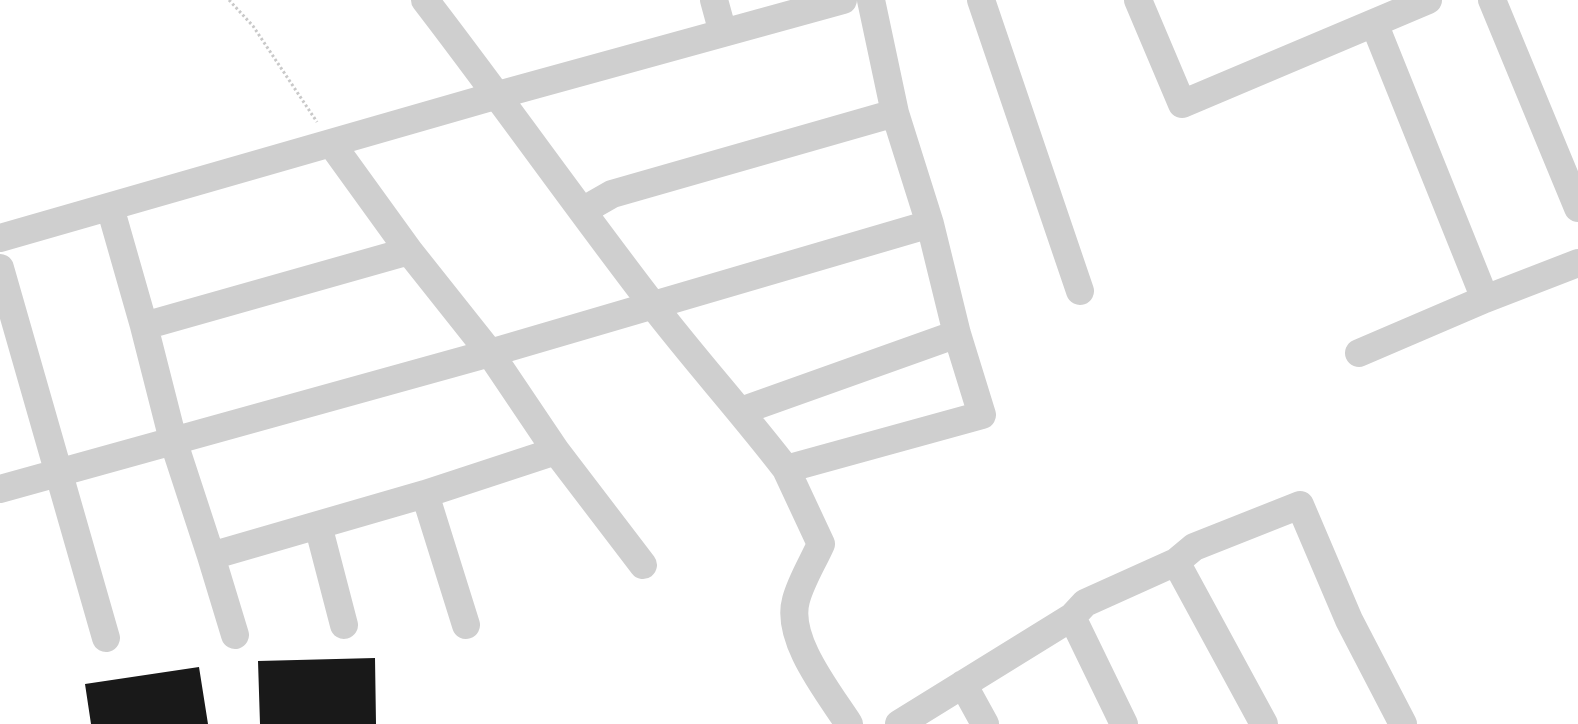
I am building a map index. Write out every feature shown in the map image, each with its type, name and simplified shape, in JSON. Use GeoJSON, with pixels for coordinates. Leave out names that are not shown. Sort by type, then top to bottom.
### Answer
{"type":"FeatureCollection","features":[{"type":"Feature","properties":{"kind":"street"},"geometry":{"type":"LineString","coordinates":[[425,0],[584,210],[652,305],[741,411],[786,469],[821,544],[795,601],[796,632],[808,662],[849,724]]}},
{"type":"Feature","properties":{"kind":"street"},"geometry":{"type":"LineString","coordinates":[[714,0],[723,32]]}},
{"type":"Feature","properties":{"kind":"street"},"geometry":{"type":"LineString","coordinates":[[786,469],[982,415],[957,334],[930,224],[895,113],[871,0]]}},
{"type":"Feature","properties":{"kind":"street"},"geometry":{"type":"LineString","coordinates":[[981,0],[1080,292]]}},
{"type":"Feature","properties":{"kind":"street"},"geometry":{"type":"LineString","coordinates":[[1138,0],[1182,104],[1428,0]]}},
{"type":"Feature","properties":{"kind":"street"},"geometry":{"type":"LineString","coordinates":[[1492,0],[1578,208]]}},
{"type":"Feature","properties":{"kind":"street"},"geometry":{"type":"LineString","coordinates":[[0,238],[834,1]]}},
{"type":"Feature","properties":{"kind":"street"},"geometry":{"type":"LineString","coordinates":[[1374,23],[1485,299]]}},
{"type":"Feature","properties":{"kind":"street"},"geometry":{"type":"LineString","coordinates":[[584,210],[612,194],[895,113]]}},
{"type":"Feature","properties":{"kind":"street"},"geometry":{"type":"LineString","coordinates":[[331,143],[409,250],[490,353],[556,451],[643,564]]}},
{"type":"Feature","properties":{"kind":"street"},"geometry":{"type":"LineString","coordinates":[[110,207],[144,326],[173,440],[235,635]]}},
{"type":"Feature","properties":{"kind":"street"},"geometry":{"type":"LineString","coordinates":[[0,489],[490,353],[930,224]]}},
{"type":"Feature","properties":{"kind":"street"},"geometry":{"type":"LineString","coordinates":[[144,326],[409,250]]}},
{"type":"Feature","properties":{"kind":"street"},"geometry":{"type":"LineString","coordinates":[[1359,353],[1485,299],[1578,263]]}},
{"type":"Feature","properties":{"kind":"street"},"geometry":{"type":"LineString","coordinates":[[0,268],[106,638]]}},
{"type":"Feature","properties":{"kind":"street"},"geometry":{"type":"LineString","coordinates":[[741,411],[957,334]]}},
{"type":"Feature","properties":{"kind":"street"},"geometry":{"type":"LineString","coordinates":[[211,556],[425,494],[556,451]]}},
{"type":"Feature","properties":{"kind":"street"},"geometry":{"type":"LineString","coordinates":[[425,494],[466,625]]}},
{"type":"Feature","properties":{"kind":"street"},"geometry":{"type":"LineString","coordinates":[[898,724],[1072,617],[1085,603],[1176,562],[1194,547],[1300,506],[1349,620],[1402,724]]}},
{"type":"Feature","properties":{"kind":"street"},"geometry":{"type":"LineString","coordinates":[[318,525],[344,625]]}},
{"type":"Feature","properties":{"kind":"street"},"geometry":{"type":"LineString","coordinates":[[1176,562],[1264,724]]}},
{"type":"Feature","properties":{"kind":"street"},"geometry":{"type":"LineString","coordinates":[[1072,617],[1124,724]]}},
{"type":"Feature","properties":{"kind":"street"},"geometry":{"type":"LineString","coordinates":[[964,684],[985,724]]}},
{"type":"Feature","properties":{"kind":"path"},"geometry":{"type":"LineString","coordinates":[[229,0],[253,26],[331,143]]}},
{"type":"Feature","properties":{"kind":"building"},"geometry":{"type":"Polygon","coordinates":[[[375,658],[376,724],[260,724],[258,661],[375,658]]]}},
{"type":"Feature","properties":{"kind":"building"},"geometry":{"type":"Polygon","coordinates":[[[199,667],[208,724],[91,724],[85,684],[199,667]]]}}]}
